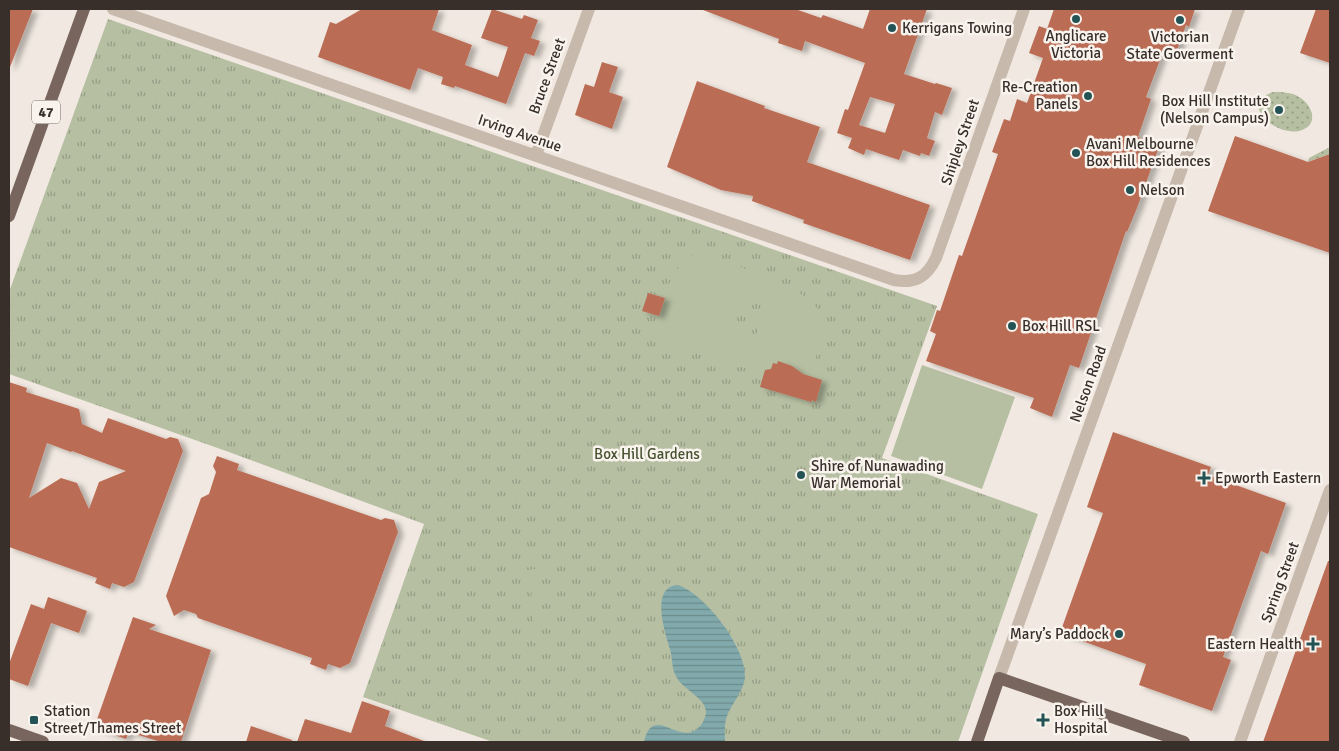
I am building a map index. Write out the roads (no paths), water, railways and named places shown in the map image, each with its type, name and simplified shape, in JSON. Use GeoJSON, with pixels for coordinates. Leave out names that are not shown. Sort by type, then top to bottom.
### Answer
{"type":"FeatureCollection","features":[{"type":"Feature","properties":{"kind":"main road","name":"47"},"geometry":{"type":"LineString","coordinates":[[9,216],[84,9]]}},
{"type":"Feature","properties":{"kind":"main road","name":"Nelson Road"},"geometry":{"type":"LineString","coordinates":[[977,742],[999,678]]}},
{"type":"Feature","properties":{"kind":"main road"},"geometry":{"type":"LineString","coordinates":[[999,678],[1184,742]]}},
{"type":"Feature","properties":{"kind":"main road"},"geometry":{"type":"LineString","coordinates":[[9,730],[44,742]]}},
{"type":"Feature","properties":{"kind":"street","name":"Irving Avenue"},"geometry":{"type":"LineString","coordinates":[[113,9],[886,278],[903,282],[918,280]]}},
{"type":"Feature","properties":{"kind":"street","name":"Bruce Street"},"geometry":{"type":"LineString","coordinates":[[536,155],[589,9]]}},
{"type":"Feature","properties":{"kind":"street","name":"Shipley Street"},"geometry":{"type":"LineString","coordinates":[[918,280],[931,267],[936,258],[1024,9]]}},
{"type":"Feature","properties":{"kind":"street","name":"Nelson Road"},"geometry":{"type":"LineString","coordinates":[[999,678],[1240,9]]}},
{"type":"Feature","properties":{"kind":"street","name":"Spring Street"},"geometry":{"type":"LineString","coordinates":[[1240,742],[1330,490]]}},
{"type":"Feature","properties":{"kind":"water"},"geometry":{"type":"Polygon","coordinates":[[[678,585],[689,590],[712,610],[732,638],[744,666],[744,683],[726,719],[725,742],[644,742],[648,731],[654,726],[660,725],[684,733],[692,732],[702,724],[706,713],[703,703],[675,675],[663,623],[662,602],[664,593],[669,587],[678,585]]]}},
{"type":"Feature","properties":{"kind":"place","name":"Anglicare Victoria"},"geometry":{"type":"Point","coordinates":[1076,19]}},
{"type":"Feature","properties":{"kind":"place","name":"Victorian State Goverment"},"geometry":{"type":"Point","coordinates":[1180,20]}},
{"type":"Feature","properties":{"kind":"place","name":"Kerrigans Towing"},"geometry":{"type":"Point","coordinates":[892,28]}},
{"type":"Feature","properties":{"kind":"place","name":"Re-Creation Panels"},"geometry":{"type":"Point","coordinates":[1088,96]}},
{"type":"Feature","properties":{"kind":"place","name":"Box Hill Institute (Nelson Campus)"},"geometry":{"type":"Point","coordinates":[1279,110]}},
{"type":"Feature","properties":{"kind":"place","name":"Avani Melbourne Box Hill Residences"},"geometry":{"type":"Point","coordinates":[1076,153]}},
{"type":"Feature","properties":{"kind":"place","name":"Nelson"},"geometry":{"type":"Point","coordinates":[1130,190]}},
{"type":"Feature","properties":{"kind":"place","name":"Box Hill RSL"},"geometry":{"type":"Point","coordinates":[1012,326]}},
{"type":"Feature","properties":{"kind":"place","name":"Shire of Nunawading War Memorial"},"geometry":{"type":"Point","coordinates":[801,475]}},
{"type":"Feature","properties":{"kind":"place","name":"Epworth Eastern"},"geometry":{"type":"Point","coordinates":[1204,478]}},
{"type":"Feature","properties":{"kind":"place","name":"Mary’s Paddock"},"geometry":{"type":"Point","coordinates":[1119,634]}},
{"type":"Feature","properties":{"kind":"place","name":"Eastern Health"},"geometry":{"type":"Point","coordinates":[1313,644]}},
{"type":"Feature","properties":{"kind":"place","name":"Station Street/Thames Street"},"geometry":{"type":"Point","coordinates":[34,720]}},
{"type":"Feature","properties":{"kind":"place","name":"Box Hill Hospital"},"geometry":{"type":"Point","coordinates":[1043,720]}},
{"type":"Feature","properties":{"kind":"park label","name":"Box Hill Gardens"},"geometry":{"type":"Point","coordinates":[647,454]}}]}
